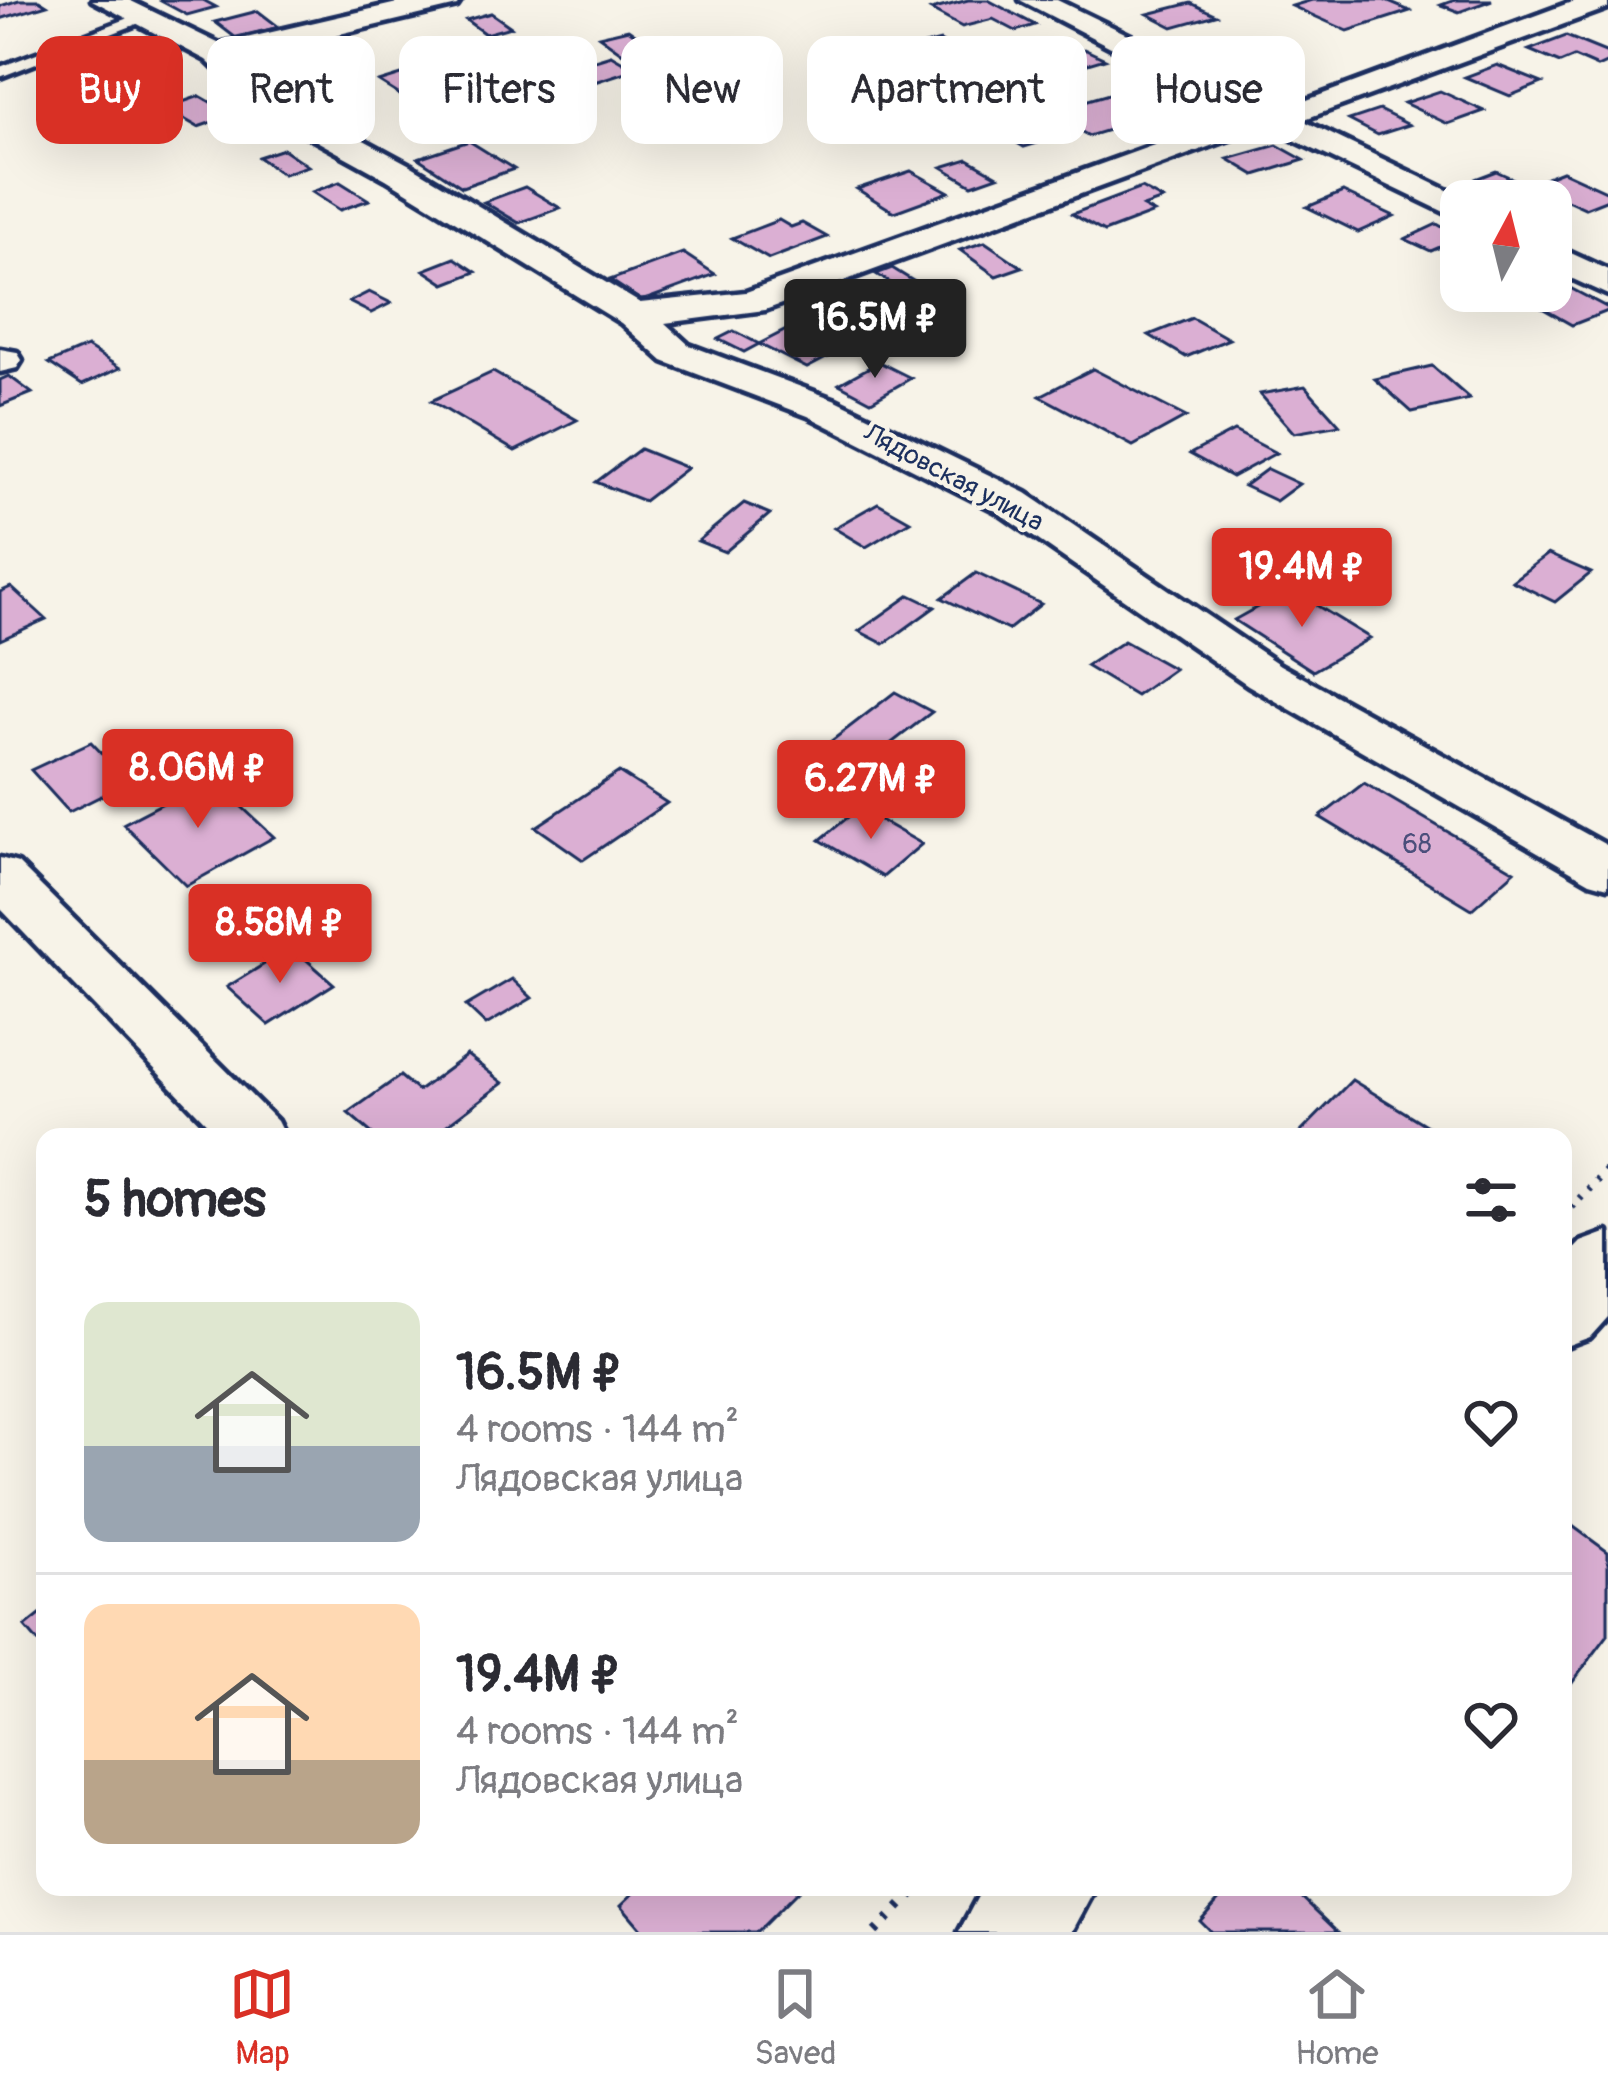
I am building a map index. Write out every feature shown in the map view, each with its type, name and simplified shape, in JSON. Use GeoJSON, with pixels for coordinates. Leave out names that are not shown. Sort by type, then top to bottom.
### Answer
{"type":"FeatureCollection","features":[{"type":"Feature","properties":{"kind":"main road"},"geometry":{"type":"LineString","coordinates":[[1572,1304],[1608,1264]]}},
{"type":"Feature","properties":{"kind":"street"},"geometry":{"type":"LineString","coordinates":[[294,36],[447,0]]}},
{"type":"Feature","properties":{"kind":"street"},"geometry":{"type":"LineString","coordinates":[[1034,0],[1111,37]]}},
{"type":"Feature","properties":{"kind":"street"},"geometry":{"type":"LineString","coordinates":[[1305,110],[1604,0]]}},
{"type":"Feature","properties":{"kind":"street","name":"Лядовская улица"},"geometry":{"type":"LineString","coordinates":[[122,9],[207,49]]}},
{"type":"Feature","properties":{"kind":"street"},"geometry":{"type":"LineString","coordinates":[[1305,132],[1440,200]]}},
{"type":"Feature","properties":{"kind":"street","name":"Лядовская улица"},"geometry":{"type":"LineString","coordinates":[[347,144],[634,315],[676,352],[822,408],[1011,502],[1264,675],[1608,869]]}},
{"type":"Feature","properties":{"kind":"street"},"geometry":{"type":"LineString","coordinates":[[634,315],[752,302],[1186,144]]}},
{"type":"Feature","properties":{"kind":"street"},"geometry":{"type":"LineString","coordinates":[[1572,266],[1608,284]]}},
{"type":"Feature","properties":{"kind":"street"},"geometry":{"type":"LineString","coordinates":[[0,876],[247,1128]]}},
{"type":"Feature","properties":{"kind":"lane"},"geometry":{"type":"LineString","coordinates":[[0,72],[122,9]]}},
{"type":"Feature","properties":{"kind":"path"},"geometry":{"type":"LineString","coordinates":[[1572,1207],[1608,1169]]}},
{"type":"Feature","properties":{"kind":"path"},"geometry":{"type":"LineString","coordinates":[[875,1932],[910,1896]]}},
{"type":"Feature","properties":{"kind":"building"},"geometry":{"type":"Polygon","coordinates":[[[19,0],[47,5],[0,19],[0,6],[19,0]]]}},
{"type":"Feature","properties":{"kind":"building"},"geometry":{"type":"Polygon","coordinates":[[[159,0],[203,0],[216,7],[187,15],[159,0]]]}},
{"type":"Feature","properties":{"kind":"building"},"geometry":{"type":"Polygon","coordinates":[[[988,0],[1035,25],[1016,31],[993,19],[962,27],[931,10],[988,0]]]}},
{"type":"Feature","properties":{"kind":"building"},"geometry":{"type":"Polygon","coordinates":[[[1312,0],[1384,0],[1410,11],[1348,31],[1292,6],[1312,0]]]}},
{"type":"Feature","properties":{"kind":"building"},"geometry":{"type":"Polygon","coordinates":[[[1455,0],[1492,0],[1459,12],[1441,5],[1455,0]]]}},
{"type":"Feature","properties":{"kind":"building"},"geometry":{"type":"Polygon","coordinates":[[[1191,3],[1216,15],[1173,27],[1148,14],[1191,3]]]}},
{"type":"Feature","properties":{"kind":"building"},"geometry":{"type":"Polygon","coordinates":[[[258,11],[279,27],[233,36],[215,22],[258,11]]]}},
{"type":"Feature","properties":{"kind":"building"},"geometry":{"type":"Polygon","coordinates":[[[491,13],[511,27],[485,34],[466,20],[491,13]]]}},
{"type":"Feature","properties":{"kind":"building"},"geometry":{"type":"Polygon","coordinates":[[[628,29],[638,36],[621,36],[621,52],[599,36],[628,29]]]}},
{"type":"Feature","properties":{"kind":"building"},"geometry":{"type":"Polygon","coordinates":[[[1566,36],[1608,53],[1608,62],[1597,67],[1574,57],[1560,63],[1529,50],[1566,36]]]}},
{"type":"Feature","properties":{"kind":"building"},"geometry":{"type":"Polygon","coordinates":[[[1087,50],[1105,59],[1087,64],[1087,50]]]}},
{"type":"Feature","properties":{"kind":"building"},"geometry":{"type":"Polygon","coordinates":[[[611,55],[621,61],[621,73],[597,81],[597,59],[611,55]]]}},
{"type":"Feature","properties":{"kind":"building"},"geometry":{"type":"Polygon","coordinates":[[[1497,65],[1542,83],[1510,96],[1465,77],[1497,65]]]}},
{"type":"Feature","properties":{"kind":"building"},"geometry":{"type":"Polygon","coordinates":[[[399,76],[399,94],[379,82],[399,76]]]}},
{"type":"Feature","properties":{"kind":"building"},"geometry":{"type":"Polygon","coordinates":[[[1440,91],[1484,111],[1448,124],[1404,103],[1440,91]]]}},
{"type":"Feature","properties":{"kind":"building"},"geometry":{"type":"Polygon","coordinates":[[[1111,93],[1111,129],[1087,135],[1087,100],[1111,93]]]}},
{"type":"Feature","properties":{"kind":"building"},"geometry":{"type":"Polygon","coordinates":[[[200,96],[207,100],[207,124],[198,127],[183,118],[183,102],[200,96]]]}},
{"type":"Feature","properties":{"kind":"building"},"geometry":{"type":"Polygon","coordinates":[[[1379,110],[1409,125],[1378,135],[1349,120],[1379,110]]]}},
{"type":"Feature","properties":{"kind":"building"},"geometry":{"type":"Polygon","coordinates":[[[474,144],[514,169],[462,187],[418,158],[474,144]]]}},
{"type":"Feature","properties":{"kind":"building"},"geometry":{"type":"Polygon","coordinates":[[[1277,145],[1304,160],[1255,175],[1228,159],[1277,145]]]}},
{"type":"Feature","properties":{"kind":"building"},"geometry":{"type":"Polygon","coordinates":[[[283,149],[308,166],[283,174],[258,157],[283,149]]]}},
{"type":"Feature","properties":{"kind":"building"},"geometry":{"type":"Polygon","coordinates":[[[968,159],[998,176],[972,185],[942,167],[968,159]]]}},
{"type":"Feature","properties":{"kind":"building"},"geometry":{"type":"Polygon","coordinates":[[[911,171],[949,192],[894,212],[857,189],[911,171]]]}},
{"type":"Feature","properties":{"kind":"building"},"geometry":{"type":"Polygon","coordinates":[[[1496,171],[1516,180],[1473,180],[1496,171]]]}},
{"type":"Feature","properties":{"kind":"building"},"geometry":{"type":"Polygon","coordinates":[[[1562,171],[1608,192],[1608,199],[1585,208],[1572,202],[1572,180],[1540,180],[1562,171]]]}},
{"type":"Feature","properties":{"kind":"building"},"geometry":{"type":"Polygon","coordinates":[[[340,182],[369,200],[340,210],[312,192],[340,182]]]}},
{"type":"Feature","properties":{"kind":"building"},"geometry":{"type":"Polygon","coordinates":[[[525,187],[560,208],[519,223],[484,202],[525,187]]]}},
{"type":"Feature","properties":{"kind":"building"},"geometry":{"type":"Polygon","coordinates":[[[1141,188],[1163,200],[1143,207],[1154,213],[1104,232],[1072,214],[1141,188]]]}},
{"type":"Feature","properties":{"kind":"building"},"geometry":{"type":"Polygon","coordinates":[[[1343,192],[1394,216],[1358,232],[1307,207],[1343,192]]]}},
{"type":"Feature","properties":{"kind":"building"},"geometry":{"type":"Polygon","coordinates":[[[779,220],[791,227],[802,223],[827,237],[769,259],[732,238],[779,220]]]}},
{"type":"Feature","properties":{"kind":"building"},"geometry":{"type":"Polygon","coordinates":[[[1440,226],[1440,247],[1431,251],[1405,239],[1440,226]]]}},
{"type":"Feature","properties":{"kind":"building"},"geometry":{"type":"Polygon","coordinates":[[[985,242],[1022,267],[996,276],[960,250],[985,242]]]}},
{"type":"Feature","properties":{"kind":"building"},"geometry":{"type":"Polygon","coordinates":[[[683,253],[715,274],[642,301],[610,280],[683,253]]]}},
{"type":"Feature","properties":{"kind":"building"},"geometry":{"type":"Polygon","coordinates":[[[455,258],[476,272],[445,284],[424,270],[455,258]]]}},
{"type":"Feature","properties":{"kind":"building"},"geometry":{"type":"Polygon","coordinates":[[[892,268],[913,281],[897,287],[876,274],[892,268]]]}},
{"type":"Feature","properties":{"kind":"building"},"geometry":{"type":"Polygon","coordinates":[[[1572,289],[1608,308],[1608,311],[1572,325],[1549,312],[1572,312],[1572,289]]]}},
{"type":"Feature","properties":{"kind":"building"},"geometry":{"type":"Polygon","coordinates":[[[369,292],[391,303],[371,313],[349,302],[369,292]]]}},
{"type":"Feature","properties":{"kind":"building"},"geometry":{"type":"Polygon","coordinates":[[[1192,318],[1229,339],[1186,357],[1149,335],[1192,318]]]}},
{"type":"Feature","properties":{"kind":"building"},"geometry":{"type":"Polygon","coordinates":[[[800,323],[847,347],[807,368],[759,344],[800,323]]]}},
{"type":"Feature","properties":{"kind":"building"},"geometry":{"type":"Polygon","coordinates":[[[734,331],[759,344],[744,352],[718,339],[734,331]]]}},
{"type":"Feature","properties":{"kind":"building"},"geometry":{"type":"Polygon","coordinates":[[[87,347],[120,368],[82,385],[49,363],[87,347]]]}},
{"type":"Feature","properties":{"kind":"building"},"geometry":{"type":"Polygon","coordinates":[[[879,362],[911,378],[871,401],[839,384],[879,362]]]}},
{"type":"Feature","properties":{"kind":"building"},"geometry":{"type":"Polygon","coordinates":[[[1432,366],[1470,399],[1412,412],[1375,379],[1432,366]]]}},
{"type":"Feature","properties":{"kind":"building"},"geometry":{"type":"Polygon","coordinates":[[[1093,369],[1186,417],[1133,446],[1040,396],[1093,369]]]}},
{"type":"Feature","properties":{"kind":"building"},"geometry":{"type":"Polygon","coordinates":[[[493,372],[577,420],[515,451],[431,401],[493,372]]]}},
{"type":"Feature","properties":{"kind":"building"},"geometry":{"type":"Polygon","coordinates":[[[9,376],[32,393],[0,406],[0,380],[9,376]]]}},
{"type":"Feature","properties":{"kind":"building"},"geometry":{"type":"Polygon","coordinates":[[[1305,386],[1340,425],[1294,433],[1260,394],[1305,386]]]}},
{"type":"Feature","properties":{"kind":"building"},"geometry":{"type":"Polygon","coordinates":[[[1234,431],[1276,453],[1232,477],[1190,454],[1234,431]]]}},
{"type":"Feature","properties":{"kind":"building"},"geometry":{"type":"Polygon","coordinates":[[[640,449],[687,468],[644,501],[596,482],[640,449]]]}},
{"type":"Feature","properties":{"kind":"building"},"geometry":{"type":"Polygon","coordinates":[[[1267,469],[1299,484],[1276,501],[1244,486],[1267,469]]]}},
{"type":"Feature","properties":{"kind":"building"},"geometry":{"type":"Polygon","coordinates":[[[744,503],[770,514],[725,552],[698,541],[744,503]]]}},
{"type":"Feature","properties":{"kind":"building"},"geometry":{"type":"Polygon","coordinates":[[[878,503],[910,521],[866,547],[834,528],[878,503]]]}},
{"type":"Feature","properties":{"kind":"building"},"geometry":{"type":"Polygon","coordinates":[[[1548,554],[1591,573],[1555,602],[1512,581],[1548,554]]]}},
{"type":"Feature","properties":{"kind":"building"},"geometry":{"type":"Polygon","coordinates":[[[976,573],[1041,604],[1008,630],[942,598],[976,573]]]}},
{"type":"Feature","properties":{"kind":"building"},"geometry":{"type":"Polygon","coordinates":[[[11,587],[46,619],[0,640],[0,592],[11,587]]]}},
{"type":"Feature","properties":{"kind":"building"},"geometry":{"type":"Polygon","coordinates":[[[1290,589],[1370,638],[1313,671],[1234,620],[1290,589]]]}},
{"type":"Feature","properties":{"kind":"building"},"geometry":{"type":"Polygon","coordinates":[[[910,595],[935,607],[884,644],[859,631],[910,595]]]}},
{"type":"Feature","properties":{"kind":"building"},"geometry":{"type":"Polygon","coordinates":[[[1124,641],[1174,669],[1136,696],[1086,666],[1124,641]]]}},
{"type":"Feature","properties":{"kind":"building"},"geometry":{"type":"Polygon","coordinates":[[[895,692],[932,712],[854,772],[817,752],[895,692]]]}},
{"type":"Feature","properties":{"kind":"building"},"geometry":{"type":"Polygon","coordinates":[[[91,742],[129,782],[69,812],[31,770],[91,742]]]}},
{"type":"Feature","properties":{"kind":"building"},"geometry":{"type":"Polygon","coordinates":[[[619,772],[667,803],[583,860],[536,827],[619,772]]]}},
{"type":"Feature","properties":{"kind":"building"},"geometry":{"type":"Polygon","coordinates":[[[211,778],[274,837],[186,886],[123,824],[211,778]]]}},
{"type":"Feature","properties":{"kind":"building"},"geometry":{"type":"Polygon","coordinates":[[[1364,783],[1515,871],[1472,909],[1320,817],[1364,783]]]}},
{"type":"Feature","properties":{"kind":"building"},"geometry":{"type":"Polygon","coordinates":[[[859,808],[922,844],[883,877],[820,840],[859,808]]]}},
{"type":"Feature","properties":{"kind":"building"},"geometry":{"type":"Polygon","coordinates":[[[292,947],[334,984],[269,1025],[227,987],[292,947]]]}},
{"type":"Feature","properties":{"kind":"building"},"geometry":{"type":"Polygon","coordinates":[[[512,979],[532,998],[486,1025],[466,1006],[512,979]]]}},
{"type":"Feature","properties":{"kind":"building"},"geometry":{"type":"Polygon","coordinates":[[[467,1055],[503,1083],[443,1128],[366,1128],[348,1113],[400,1076],[418,1091],[467,1055]]]}},
{"type":"Feature","properties":{"kind":"building"},"geometry":{"type":"Polygon","coordinates":[[[1352,1080],[1430,1128],[1305,1128],[1352,1080]]]}},
{"type":"Feature","properties":{"kind":"building"},"geometry":{"type":"Polygon","coordinates":[[[1572,1526],[1608,1552],[1608,1635],[1572,1683],[1572,1526]]]}},
{"type":"Feature","properties":{"kind":"building"},"geometry":{"type":"Polygon","coordinates":[[[36,1618],[36,1640],[25,1627],[36,1618]]]}},
{"type":"Feature","properties":{"kind":"building"},"geometry":{"type":"Polygon","coordinates":[[[630,1896],[793,1896],[757,1932],[644,1932],[621,1905],[630,1896]]]}},
{"type":"Feature","properties":{"kind":"building"},"geometry":{"type":"Polygon","coordinates":[[[1222,1896],[1300,1896],[1338,1932],[1211,1932],[1200,1921],[1222,1896]]]}}]}
